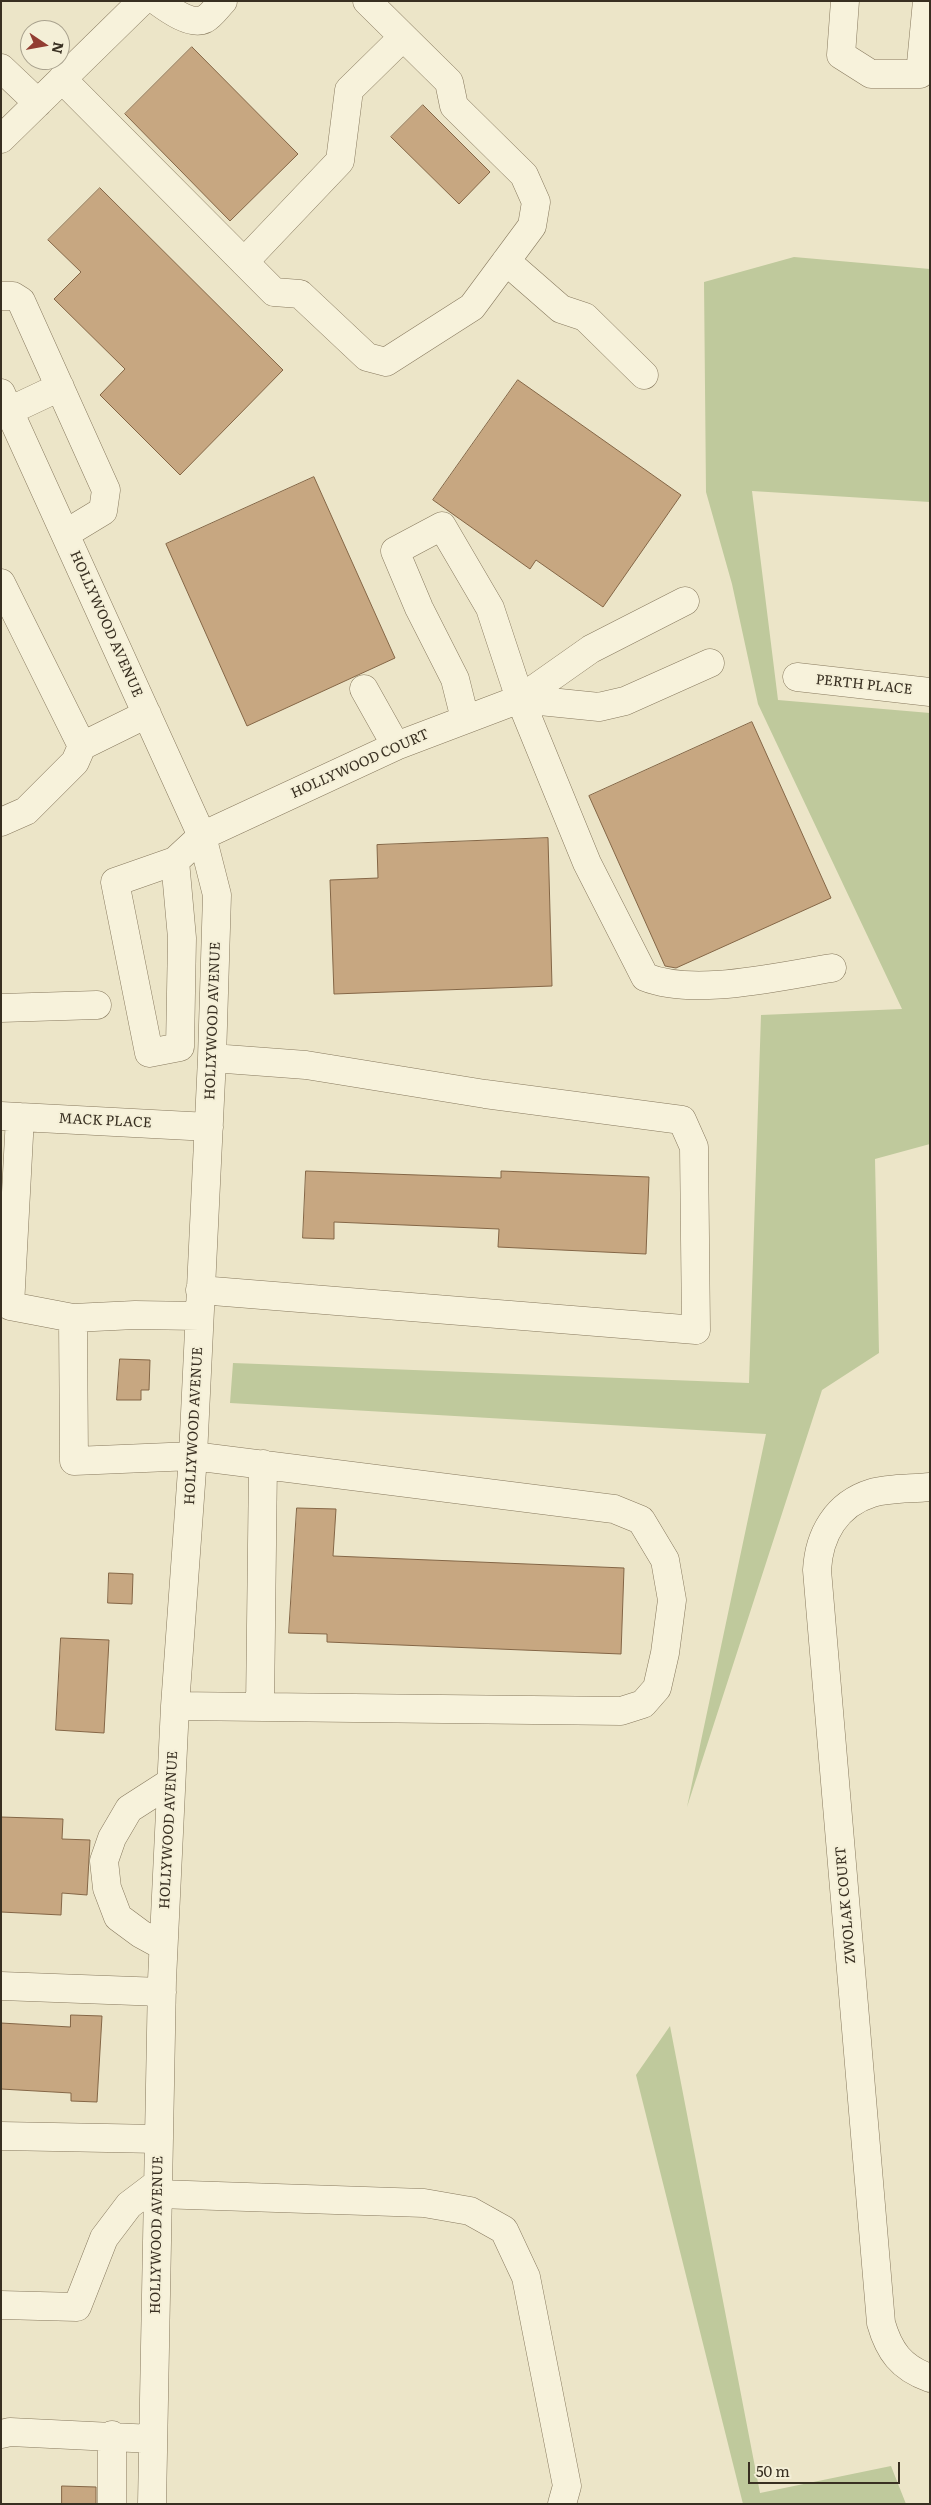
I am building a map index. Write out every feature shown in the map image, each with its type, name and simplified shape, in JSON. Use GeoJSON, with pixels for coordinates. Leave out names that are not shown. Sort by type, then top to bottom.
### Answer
{"type":"FeatureCollection","features":[{"type":"Feature","properties":{"kind":"street"},"geometry":{"type":"LineString","coordinates":[[1,139],[142,1]]}},
{"type":"Feature","properties":{"kind":"street"},"geometry":{"type":"LineString","coordinates":[[157,1],[170,10],[196,21],[206,18],[223,1]]}},
{"type":"Feature","properties":{"kind":"street"},"geometry":{"type":"LineString","coordinates":[[62,79],[274,292],[300,294],[367,357],[386,362],[472,307],[532,226],[536,202],[524,175],[454,106],[449,82],[367,1]]}},
{"type":"Feature","properties":{"kind":"street"},"geometry":{"type":"LineString","coordinates":[[845,1],[841,55],[871,74],[920,74],[927,1]]}},
{"type":"Feature","properties":{"kind":"street"},"geometry":{"type":"LineString","coordinates":[[244,262],[340,161],[349,90],[403,37]]}},
{"type":"Feature","properties":{"kind":"street"},"geometry":{"type":"LineString","coordinates":[[1,68],[38,103]]}},
{"type":"Feature","properties":{"kind":"street"},"geometry":{"type":"LineString","coordinates":[[506,261],[561,309],[585,317],[644,375]]}},
{"type":"Feature","properties":{"kind":"street"},"geometry":{"type":"LineString","coordinates":[[1,296],[13,296],[21,301],[106,490],[103,511],[65,534]]}},
{"type":"Feature","properties":{"kind":"street"},"geometry":{"type":"LineString","coordinates":[[5,402],[60,387]]}},
{"type":"Feature","properties":{"kind":"street","name":"HOLLYWOOD AVENUE"},"geometry":{"type":"LineString","coordinates":[[5,402],[202,836],[217,896],[212,1058],[193,1456],[175,1706],[162,1992],[152,2504]]}},
{"type":"Feature","properties":{"kind":"street"},"geometry":{"type":"LineString","coordinates":[[466,720],[455,679],[419,608],[395,551],[442,526],[490,608],[520,699],[587,863],[645,977],[660,983],[708,985],[832,968]]}},
{"type":"Feature","properties":{"kind":"street"},"geometry":{"type":"LineString","coordinates":[[1,583],[82,746]]}},
{"type":"Feature","properties":{"kind":"street"},"geometry":{"type":"LineString","coordinates":[[520,699],[591,649],[685,600]]}},
{"type":"Feature","properties":{"kind":"street"},"geometry":{"type":"LineString","coordinates":[[520,699],[599,707],[625,701],[710,663]]}},
{"type":"Feature","properties":{"kind":"street","name":"PERTH PLACE"},"geometry":{"type":"LineString","coordinates":[[797,677],[930,692]]}},
{"type":"Feature","properties":{"kind":"street"},"geometry":{"type":"LineString","coordinates":[[364,689],[396,746]]}},
{"type":"Feature","properties":{"kind":"street","name":"HOLLYWOOD COURT"},"geometry":{"type":"LineString","coordinates":[[175,861],[202,836],[396,746],[520,699]]}},
{"type":"Feature","properties":{"kind":"street"},"geometry":{"type":"LineString","coordinates":[[1,822],[26,812],[75,762],[82,746],[147,714]]}},
{"type":"Feature","properties":{"kind":"street"},"geometry":{"type":"LineString","coordinates":[[175,861],[182,938],[180,1047],[149,1053],[116,882],[175,861]]}},
{"type":"Feature","properties":{"kind":"street"},"geometry":{"type":"LineString","coordinates":[[1,1008],[97,1005]]}},
{"type":"Feature","properties":{"kind":"street"},"geometry":{"type":"LineString","coordinates":[[10,1116],[10,1306],[73,1318],[135,1315],[200,1303],[696,1330],[694,1147],[682,1120],[485,1094],[306,1065],[212,1058]]}},
{"type":"Feature","properties":{"kind":"street","name":"MACK PLACE"},"geometry":{"type":"LineString","coordinates":[[10,1116],[209,1127]]}},
{"type":"Feature","properties":{"kind":"street"},"geometry":{"type":"LineString","coordinates":[[73,1318],[74,1461],[193,1456],[614,1509],[641,1520],[665,1560],[672,1600],[665,1653],[657,1688],[643,1704],[621,1711],[175,1706]]}},
{"type":"Feature","properties":{"kind":"street"},"geometry":{"type":"LineString","coordinates":[[260,1707],[263,1464]]}},
{"type":"Feature","properties":{"kind":"street","name":"ZWOLAK COURT"},"geometry":{"type":"LineString","coordinates":[[930,1487],[872,1493],[851,1503],[833,1519],[822,1539],[817,1570],[881,2323],[887,2342],[896,2356],[914,2371],[930,2378]]}},
{"type":"Feature","properties":{"kind":"street"},"geometry":{"type":"LineString","coordinates":[[164,1946],[140,1934],[118,1917],[107,1888],[104,1861],[112,1838],[129,1808],[172,1782]]}},
{"type":"Feature","properties":{"kind":"street"},"geometry":{"type":"LineString","coordinates":[[1,1986],[162,1992]]}},
{"type":"Feature","properties":{"kind":"street"},"geometry":{"type":"LineString","coordinates":[[1,2136],[159,2139]]}},
{"type":"Feature","properties":{"kind":"street"},"geometry":{"type":"LineString","coordinates":[[1,2305],[77,2307],[104,2238],[129,2205],[158,2189],[424,2203],[470,2211],[504,2230],[526,2277],[567,2486],[562,2504]]}},
{"type":"Feature","properties":{"kind":"street"},"geometry":{"type":"LineString","coordinates":[[1,2434],[10,2432],[112,2435],[153,2439]]}},
{"type":"Feature","properties":{"kind":"street"},"geometry":{"type":"LineString","coordinates":[[112,2435],[112,2504]]}},
{"type":"Feature","properties":{"kind":"green space"},"geometry":{"type":"Polygon","coordinates":[[[794,257],[930,269],[930,502],[752,491],[778,700],[930,713],[930,1144],[875,1159],[879,1353],[822,1390],[687,1807],[766,1434],[230,1403],[233,1363],[749,1383],[761,1015],[902,1009],[758,704],[732,584],[706,492],[704,282],[794,257]]]}},
{"type":"Feature","properties":{"kind":"green space"},"geometry":{"type":"Polygon","coordinates":[[[670,2026],[760,2493],[891,2466],[906,2504],[743,2504],[636,2075],[670,2026]]]}},
{"type":"Feature","properties":{"kind":"building"},"geometry":{"type":"Polygon","coordinates":[[[192,47],[298,154],[230,221],[125,114],[192,47]]]}},
{"type":"Feature","properties":{"kind":"building"},"geometry":{"type":"Polygon","coordinates":[[[423,105],[490,172],[459,204],[391,137],[423,105]]]}},
{"type":"Feature","properties":{"kind":"building"},"geometry":{"type":"Polygon","coordinates":[[[100,188],[283,370],[180,475],[100,395],[125,369],[54,299],[81,272],[48,240],[100,188]]]}},
{"type":"Feature","properties":{"kind":"building"},"geometry":{"type":"Polygon","coordinates":[[[518,380],[681,495],[603,607],[536,560],[530,569],[433,500],[518,380]]]}},
{"type":"Feature","properties":{"kind":"building"},"geometry":{"type":"Polygon","coordinates":[[[314,477],[395,658],[247,726],[166,544],[314,477]]]}},
{"type":"Feature","properties":{"kind":"building"},"geometry":{"type":"Polygon","coordinates":[[[752,722],[831,898],[676,968],[665,966],[589,796],[752,722]]]}},
{"type":"Feature","properties":{"kind":"building"},"geometry":{"type":"Polygon","coordinates":[[[548,838],[552,986],[334,994],[330,880],[378,878],[377,845],[548,838]]]}},
{"type":"Feature","properties":{"kind":"building"},"geometry":{"type":"Polygon","coordinates":[[[306,1171],[501,1178],[501,1171],[649,1177],[646,1254],[498,1247],[499,1229],[334,1222],[334,1239],[303,1238],[306,1171]]]}},
{"type":"Feature","properties":{"kind":"building"},"geometry":{"type":"Polygon","coordinates":[[[120,1359],[150,1360],[149,1390],[141,1390],[141,1400],[117,1400],[120,1359]]]}},
{"type":"Feature","properties":{"kind":"building"},"geometry":{"type":"Polygon","coordinates":[[[297,1508],[336,1509],[333,1556],[624,1568],[621,1654],[327,1642],[327,1634],[289,1633],[297,1508]]]}},
{"type":"Feature","properties":{"kind":"building"},"geometry":{"type":"Polygon","coordinates":[[[109,1573],[133,1574],[132,1604],[108,1603],[109,1573]]]}},
{"type":"Feature","properties":{"kind":"building"},"geometry":{"type":"Polygon","coordinates":[[[61,1638],[109,1640],[104,1733],[56,1730],[61,1638]]]}},
{"type":"Feature","properties":{"kind":"building"},"geometry":{"type":"Polygon","coordinates":[[[1,1817],[63,1819],[62,1839],[90,1840],[87,1895],[62,1893],[61,1915],[1,1912],[1,1817]]]}},
{"type":"Feature","properties":{"kind":"building"},"geometry":{"type":"Polygon","coordinates":[[[71,2015],[102,2016],[97,2102],[71,2101],[71,2093],[1,2089],[1,2023],[70,2027],[71,2015]]]}},
{"type":"Feature","properties":{"kind":"building"},"geometry":{"type":"Polygon","coordinates":[[[62,2486],[96,2487],[96,2504],[62,2504],[62,2486]]]}}]}
